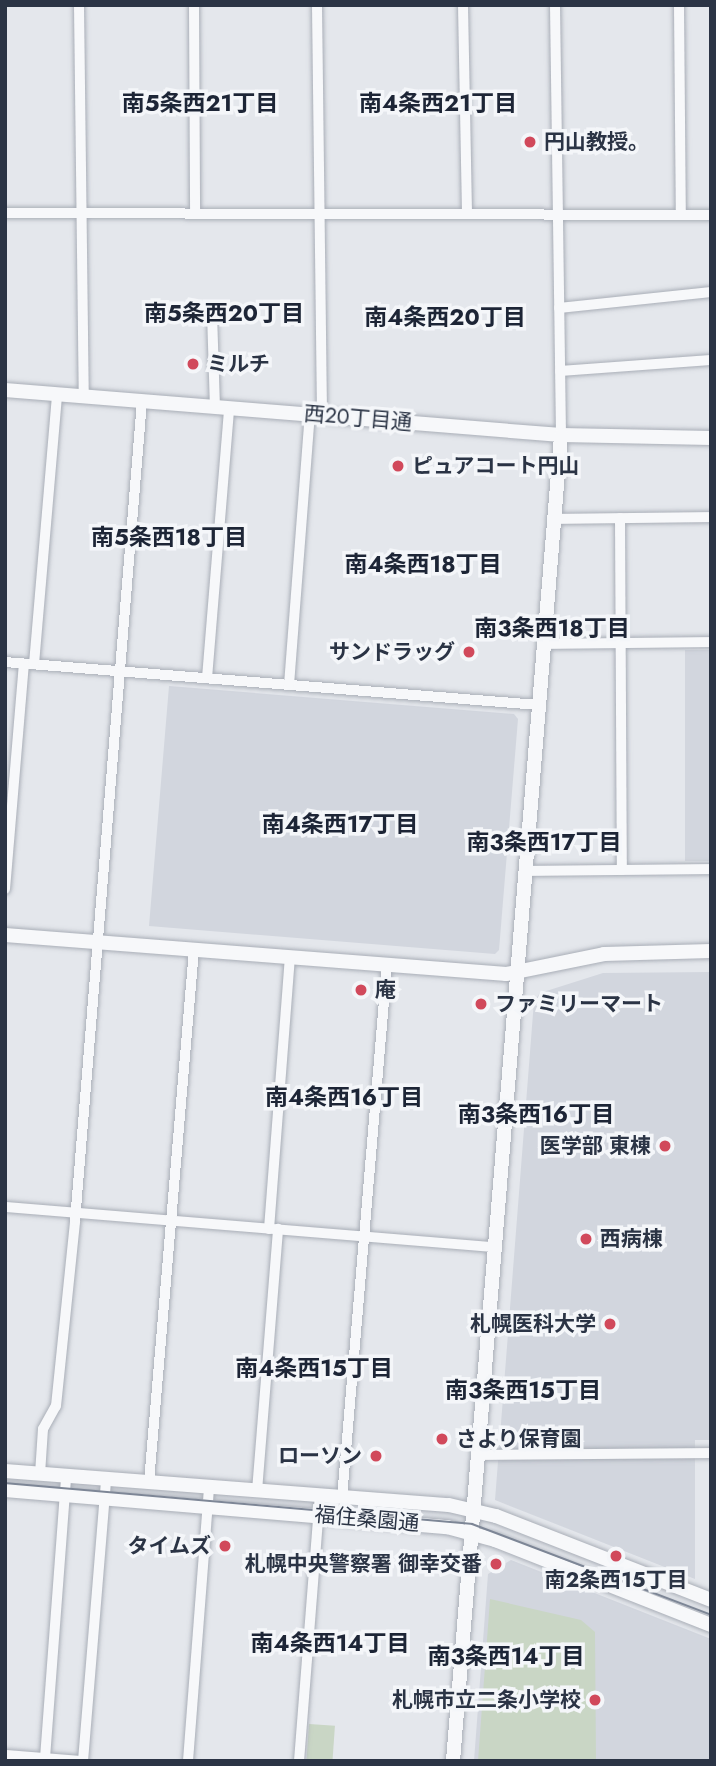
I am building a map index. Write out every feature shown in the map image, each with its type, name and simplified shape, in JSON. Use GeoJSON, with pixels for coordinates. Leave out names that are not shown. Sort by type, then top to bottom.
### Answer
{"type":"FeatureCollection","features":[{"type":"Feature","properties":{"kind":"street"},"geometry":{"type":"LineString","coordinates":[[79,5],[84,396]]}},
{"type":"Feature","properties":{"kind":"street"},"geometry":{"type":"LineString","coordinates":[[194,5],[195,214]]}},
{"type":"Feature","properties":{"kind":"street"},"geometry":{"type":"LineString","coordinates":[[289,685],[316,415],[320,214],[317,5]]}},
{"type":"Feature","properties":{"kind":"street"},"geometry":{"type":"LineString","coordinates":[[463,5],[467,214]]}},
{"type":"Feature","properties":{"kind":"street"},"geometry":{"type":"LineString","coordinates":[[453,1761],[561,435],[555,5]]}},
{"type":"Feature","properties":{"kind":"street"},"geometry":{"type":"LineString","coordinates":[[678,5],[681,215]]}},
{"type":"Feature","properties":{"kind":"street"},"geometry":{"type":"LineString","coordinates":[[5,213],[711,215]]}},
{"type":"Feature","properties":{"kind":"street"},"geometry":{"type":"LineString","coordinates":[[559,308],[711,292]]}},
{"type":"Feature","properties":{"kind":"street"},"geometry":{"type":"LineString","coordinates":[[207,678],[222,408],[212,313]]}},
{"type":"Feature","properties":{"kind":"street"},"geometry":{"type":"LineString","coordinates":[[560,371],[711,360]]}},
{"type":"Feature","properties":{"kind":"street","name":"西20丁目通"},"geometry":{"type":"LineString","coordinates":[[5,390],[561,435],[711,438]]}},
{"type":"Feature","properties":{"kind":"street"},"geometry":{"type":"LineString","coordinates":[[5,889],[57,394]]}},
{"type":"Feature","properties":{"kind":"street"},"geometry":{"type":"LineString","coordinates":[[40,1474],[43,1429],[56,1406],[75,1213],[142,401]]}},
{"type":"Feature","properties":{"kind":"street"},"geometry":{"type":"LineString","coordinates":[[554,519],[711,517]]}},
{"type":"Feature","properties":{"kind":"street"},"geometry":{"type":"LineString","coordinates":[[620,518],[622,870]]}},
{"type":"Feature","properties":{"kind":"street"},"geometry":{"type":"LineString","coordinates":[[543,644],[711,642]]}},
{"type":"Feature","properties":{"kind":"street"},"geometry":{"type":"LineString","coordinates":[[5,662],[538,705]]}},
{"type":"Feature","properties":{"kind":"street"},"geometry":{"type":"LineString","coordinates":[[525,871],[711,869]]}},
{"type":"Feature","properties":{"kind":"street"},"geometry":{"type":"LineString","coordinates":[[5,935],[517,974],[604,954],[711,951]]}},
{"type":"Feature","properties":{"kind":"street"},"geometry":{"type":"LineString","coordinates":[[149,1482],[194,950]]}},
{"type":"Feature","properties":{"kind":"street"},"geometry":{"type":"LineString","coordinates":[[257,1491],[290,958]]}},
{"type":"Feature","properties":{"kind":"street"},"geometry":{"type":"LineString","coordinates":[[342,1498],[387,966]]}},
{"type":"Feature","properties":{"kind":"street"},"geometry":{"type":"LineString","coordinates":[[5,1207],[494,1247]]}},
{"type":"Feature","properties":{"kind":"street"},"geometry":{"type":"LineString","coordinates":[[478,1455],[711,1453]]}},
{"type":"Feature","properties":{"kind":"street","name":"福住桑園通"},"geometry":{"type":"LineString","coordinates":[[5,1471],[449,1506],[496,1516],[711,1600]]}},
{"type":"Feature","properties":{"kind":"street"},"geometry":{"type":"LineString","coordinates":[[45,1758],[66,1476]]}},
{"type":"Feature","properties":{"kind":"street"},"geometry":{"type":"LineString","coordinates":[[5,1755],[81,1761],[106,1479]]}},
{"type":"Feature","properties":{"kind":"street"},"geometry":{"type":"LineString","coordinates":[[188,1761],[209,1488]]}},
{"type":"Feature","properties":{"kind":"street","name":"福住桑園通"},"geometry":{"type":"LineString","coordinates":[[5,1490],[447,1527],[471,1533],[711,1625]]}},
{"type":"Feature","properties":{"kind":"street"},"geometry":{"type":"LineString","coordinates":[[299,1761],[320,1496]]}},
{"type":"Feature","properties":{"kind":"shaded area"},"geometry":{"type":"Polygon","coordinates":[[[685,650],[711,650],[711,861],[685,861],[685,650]]]}},
{"type":"Feature","properties":{"kind":"shaded area"},"geometry":{"type":"Polygon","coordinates":[[[169,686],[514,714],[518,719],[499,950],[495,954],[149,926],[169,686]]]}},
{"type":"Feature","properties":{"kind":"shaded area","name":"札幌医科大学"},"geometry":{"type":"Polygon","coordinates":[[[711,972],[711,1440],[695,1440],[695,1579],[495,1500],[534,1001],[540,993],[603,973],[711,972]]]}},
{"type":"Feature","properties":{"kind":"shaded area","name":"札幌市立二条小学校"},"geometry":{"type":"Polygon","coordinates":[[[511,1560],[711,1639],[711,1761],[474,1761],[488,1574],[511,1560]]]}},
{"type":"Feature","properties":{"kind":"green space"},"geometry":{"type":"Polygon","coordinates":[[[490,1599],[581,1620],[595,1632],[596,1761],[478,1761],[490,1599]]]}},
{"type":"Feature","properties":{"kind":"green space"},"geometry":{"type":"Polygon","coordinates":[[[309,1724],[335,1726],[332,1761],[306,1761],[309,1724]]]}},
{"type":"Feature","properties":{"kind":"tram line"},"geometry":{"type":"LineString","coordinates":[[5,1483],[472,1524],[711,1615]]}},
{"type":"Feature","properties":{"kind":"place","name":"円山教授。"},"geometry":{"type":"Point","coordinates":[530,142]}},
{"type":"Feature","properties":{"kind":"place","name":"ミルチ"},"geometry":{"type":"Point","coordinates":[193,364]}},
{"type":"Feature","properties":{"kind":"place","name":"ピュアコート円山"},"geometry":{"type":"Point","coordinates":[398,466]}},
{"type":"Feature","properties":{"kind":"place","name":"サンドラッグ"},"geometry":{"type":"Point","coordinates":[469,652]}},
{"type":"Feature","properties":{"kind":"place","name":"庵"},"geometry":{"type":"Point","coordinates":[361,990]}},
{"type":"Feature","properties":{"kind":"place","name":"ファミリーマート"},"geometry":{"type":"Point","coordinates":[481,1004]}},
{"type":"Feature","properties":{"kind":"place","name":"医学部 東棟"},"geometry":{"type":"Point","coordinates":[665,1146]}},
{"type":"Feature","properties":{"kind":"place","name":"西病棟"},"geometry":{"type":"Point","coordinates":[586,1239]}},
{"type":"Feature","properties":{"kind":"place","name":"札幌医科大学"},"geometry":{"type":"Point","coordinates":[610,1324]}},
{"type":"Feature","properties":{"kind":"place","name":"さより保育園"},"geometry":{"type":"Point","coordinates":[442,1439]}},
{"type":"Feature","properties":{"kind":"place","name":"ローソン"},"geometry":{"type":"Point","coordinates":[376,1456]}},
{"type":"Feature","properties":{"kind":"place","name":"タイムズ"},"geometry":{"type":"Point","coordinates":[225,1546]}},
{"type":"Feature","properties":{"kind":"place","name":"南2条西15丁目"},"geometry":{"type":"Point","coordinates":[616,1556]}},
{"type":"Feature","properties":{"kind":"place","name":"札幌中央警察署 御幸交番"},"geometry":{"type":"Point","coordinates":[496,1564]}},
{"type":"Feature","properties":{"kind":"place","name":"札幌市立二条小学校"},"geometry":{"type":"Point","coordinates":[595,1700]}},
{"type":"Feature","properties":{"kind":"district","name":"南5条西21丁目"},"geometry":{"type":"Point","coordinates":[200,103]}},
{"type":"Feature","properties":{"kind":"district","name":"南4条西21丁目"},"geometry":{"type":"Point","coordinates":[438,103]}},
{"type":"Feature","properties":{"kind":"district","name":"南5条西20丁目"},"geometry":{"type":"Point","coordinates":[224,313]}},
{"type":"Feature","properties":{"kind":"district","name":"南4条西20丁目"},"geometry":{"type":"Point","coordinates":[445,317]}},
{"type":"Feature","properties":{"kind":"district","name":"南5条西18丁目"},"geometry":{"type":"Point","coordinates":[169,537]}},
{"type":"Feature","properties":{"kind":"district","name":"南4条西18丁目"},"geometry":{"type":"Point","coordinates":[423,564]}},
{"type":"Feature","properties":{"kind":"district","name":"南3条西18丁目"},"geometry":{"type":"Point","coordinates":[552,628]}},
{"type":"Feature","properties":{"kind":"district","name":"南4条西17丁目"},"geometry":{"type":"Point","coordinates":[340,824]}},
{"type":"Feature","properties":{"kind":"district","name":"南3条西17丁目"},"geometry":{"type":"Point","coordinates":[544,842]}},
{"type":"Feature","properties":{"kind":"district","name":"南4条西16丁目"},"geometry":{"type":"Point","coordinates":[344,1097]}},
{"type":"Feature","properties":{"kind":"district","name":"南3条西16丁目"},"geometry":{"type":"Point","coordinates":[536,1114]}},
{"type":"Feature","properties":{"kind":"district","name":"南4条西15丁目"},"geometry":{"type":"Point","coordinates":[314,1368]}},
{"type":"Feature","properties":{"kind":"district","name":"南3条西15丁目"},"geometry":{"type":"Point","coordinates":[523,1390]}},
{"type":"Feature","properties":{"kind":"district","name":"南4条西14丁目"},"geometry":{"type":"Point","coordinates":[330,1643]}},
{"type":"Feature","properties":{"kind":"district","name":"南3条西14丁目"},"geometry":{"type":"Point","coordinates":[506,1656]}}]}
